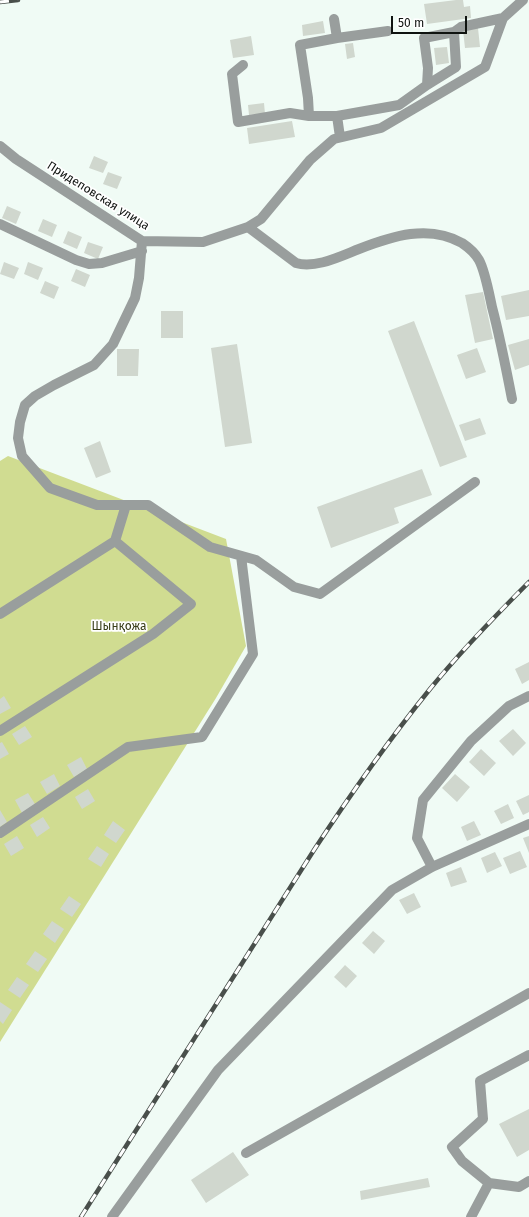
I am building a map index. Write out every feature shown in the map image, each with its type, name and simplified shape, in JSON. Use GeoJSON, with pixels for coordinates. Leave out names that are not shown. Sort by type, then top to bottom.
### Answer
{"type":"FeatureCollection","features":[{"type":"Feature","properties":{"kind":"street","name":"Придеповская улица"},"geometry":{"type":"LineString","coordinates":[[0,146],[16,159],[142,246],[203,242],[248,227],[261,219],[310,160],[334,139],[381,128],[485,67],[503,18],[524,0]]}},
{"type":"Feature","properties":{"kind":"street"},"geometry":{"type":"LineString","coordinates":[[427,85],[428,68],[424,38],[454,32],[461,27],[503,18]]}},
{"type":"Feature","properties":{"kind":"street"},"geometry":{"type":"LineString","coordinates":[[334,19],[337,38]]}},
{"type":"Feature","properties":{"kind":"street"},"geometry":{"type":"LineString","coordinates":[[309,116],[308,98],[300,45],[388,31]]}},
{"type":"Feature","properties":{"kind":"street"},"geometry":{"type":"LineString","coordinates":[[243,64],[232,74],[238,122],[290,113],[309,116],[337,116],[399,105],[456,67],[454,32]]}},
{"type":"Feature","properties":{"kind":"street"},"geometry":{"type":"LineString","coordinates":[[337,116],[340,137]]}},
{"type":"Feature","properties":{"kind":"street"},"geometry":{"type":"LineString","coordinates":[[0,224],[76,260],[89,264],[102,263],[142,246],[139,278],[135,298],[113,344],[94,365],[35,396],[25,405],[20,422],[18,438],[22,456],[50,488],[98,505],[148,505],[210,547],[256,560],[294,587],[320,594],[475,482]]}},
{"type":"Feature","properties":{"kind":"street"},"geometry":{"type":"LineString","coordinates":[[248,227],[296,263],[305,266],[341,256],[377,242],[419,232],[452,237],[469,247],[479,260],[485,278],[499,335],[512,399]]}},
{"type":"Feature","properties":{"kind":"street"},"geometry":{"type":"LineString","coordinates":[[0,614],[115,541],[126,505]]}},
{"type":"Feature","properties":{"kind":"street"},"geometry":{"type":"LineString","coordinates":[[0,730],[153,634],[191,604],[115,541]]}},
{"type":"Feature","properties":{"kind":"street"},"geometry":{"type":"LineString","coordinates":[[0,833],[128,747],[202,737],[252,654],[241,556]]}},
{"type":"Feature","properties":{"kind":"street"},"geometry":{"type":"LineString","coordinates":[[432,867],[417,838],[423,800],[471,741],[509,706],[529,696]]}},
{"type":"Feature","properties":{"kind":"street"},"geometry":{"type":"LineString","coordinates":[[112,1217],[218,1070],[392,890],[432,867],[529,824]]}},
{"type":"Feature","properties":{"kind":"street"},"geometry":{"type":"LineString","coordinates":[[246,1153],[529,993]]}},
{"type":"Feature","properties":{"kind":"street"},"geometry":{"type":"LineString","coordinates":[[529,1055],[480,1081],[483,1119],[452,1147],[462,1161],[489,1183],[518,1187],[529,1181]]}},
{"type":"Feature","properties":{"kind":"street"},"geometry":{"type":"LineString","coordinates":[[471,1217],[489,1183]]}},
{"type":"Feature","properties":{"kind":"green space","name":"Шынқожа"},"geometry":{"type":"Polygon","coordinates":[[[8,456],[226,539],[246,646],[216,698],[0,1042],[0,461],[8,456]]]}},
{"type":"Feature","properties":{"kind":"building"},"geometry":{"type":"Polygon","coordinates":[[[463,0],[464,7],[470,6],[471,18],[427,24],[424,4],[463,0]]]}},
{"type":"Feature","properties":{"kind":"building"},"geometry":{"type":"Polygon","coordinates":[[[323,21],[325,33],[303,36],[302,25],[323,21]]]}},
{"type":"Feature","properties":{"kind":"building"},"geometry":{"type":"Polygon","coordinates":[[[478,28],[480,47],[465,48],[463,30],[478,28]]]}},
{"type":"Feature","properties":{"kind":"building"},"geometry":{"type":"Polygon","coordinates":[[[251,36],[254,55],[233,58],[230,40],[251,36]]]}},
{"type":"Feature","properties":{"kind":"building"},"geometry":{"type":"Polygon","coordinates":[[[353,43],[355,57],[347,59],[345,44],[353,43]]]}},
{"type":"Feature","properties":{"kind":"building"},"geometry":{"type":"Polygon","coordinates":[[[447,47],[449,63],[436,65],[434,48],[447,47]]]}},
{"type":"Feature","properties":{"kind":"building"},"geometry":{"type":"Polygon","coordinates":[[[264,103],[265,114],[249,115],[248,105],[264,103]]]}},
{"type":"Feature","properties":{"kind":"building"},"geometry":{"type":"Polygon","coordinates":[[[292,121],[295,137],[249,144],[247,128],[292,121]]]}},
{"type":"Feature","properties":{"kind":"building"},"geometry":{"type":"Polygon","coordinates":[[[94,156],[108,162],[103,173],[89,168],[94,156]]]}},
{"type":"Feature","properties":{"kind":"building"},"geometry":{"type":"Polygon","coordinates":[[[108,172],[122,177],[117,189],[103,184],[108,172]]]}},
{"type":"Feature","properties":{"kind":"building"},"geometry":{"type":"Polygon","coordinates":[[[7,206],[21,212],[16,224],[2,218],[7,206]]]}},
{"type":"Feature","properties":{"kind":"building"},"geometry":{"type":"Polygon","coordinates":[[[43,219],[57,225],[52,237],[38,231],[43,219]]]}},
{"type":"Feature","properties":{"kind":"building"},"geometry":{"type":"Polygon","coordinates":[[[68,231],[82,237],[77,249],[63,243],[68,231]]]}},
{"type":"Feature","properties":{"kind":"building"},"geometry":{"type":"Polygon","coordinates":[[[88,242],[103,247],[98,259],[84,253],[88,242]]]}},
{"type":"Feature","properties":{"kind":"building"},"geometry":{"type":"Polygon","coordinates":[[[4,262],[19,268],[14,279],[0,274],[4,262]]]}},
{"type":"Feature","properties":{"kind":"building"},"geometry":{"type":"Polygon","coordinates":[[[28,262],[43,268],[38,280],[24,274],[28,262]]]}},
{"type":"Feature","properties":{"kind":"building"},"geometry":{"type":"Polygon","coordinates":[[[76,269],[90,275],[85,287],[71,281],[76,269]]]}},
{"type":"Feature","properties":{"kind":"building"},"geometry":{"type":"Polygon","coordinates":[[[45,281],[59,287],[54,299],[40,293],[45,281]]]}},
{"type":"Feature","properties":{"kind":"building"},"geometry":{"type":"Polygon","coordinates":[[[529,290],[529,316],[506,320],[501,296],[529,290]]]}},
{"type":"Feature","properties":{"kind":"building"},"geometry":{"type":"Polygon","coordinates":[[[483,292],[493,339],[475,343],[465,295],[483,292]]]}},
{"type":"Feature","properties":{"kind":"building"},"geometry":{"type":"Polygon","coordinates":[[[161,311],[183,311],[183,338],[161,338],[161,311]]]}},
{"type":"Feature","properties":{"kind":"building"},"geometry":{"type":"Polygon","coordinates":[[[414,321],[467,457],[440,467],[388,331],[414,321]]]}},
{"type":"Feature","properties":{"kind":"building"},"geometry":{"type":"Polygon","coordinates":[[[529,339],[529,365],[515,370],[508,345],[529,339]]]}},
{"type":"Feature","properties":{"kind":"building"},"geometry":{"type":"Polygon","coordinates":[[[237,344],[252,443],[225,447],[211,348],[237,344]]]}},
{"type":"Feature","properties":{"kind":"building"},"geometry":{"type":"Polygon","coordinates":[[[477,348],[486,372],[466,379],[457,355],[477,348]]]}},
{"type":"Feature","properties":{"kind":"building"},"geometry":{"type":"Polygon","coordinates":[[[117,349],[139,349],[138,376],[117,376],[117,349]]]}},
{"type":"Feature","properties":{"kind":"building"},"geometry":{"type":"Polygon","coordinates":[[[480,418],[486,434],[465,441],[459,425],[480,418]]]}},
{"type":"Feature","properties":{"kind":"building"},"geometry":{"type":"Polygon","coordinates":[[[100,441],[111,472],[96,478],[84,448],[100,441]]]}},
{"type":"Feature","properties":{"kind":"building"},"geometry":{"type":"Polygon","coordinates":[[[422,469],[432,495],[394,508],[399,523],[331,548],[317,507],[422,469]]]}},
{"type":"Feature","properties":{"kind":"building"},"geometry":{"type":"Polygon","coordinates":[[[529,662],[529,680],[522,684],[515,669],[529,662]]]}},
{"type":"Feature","properties":{"kind":"building"},"geometry":{"type":"Polygon","coordinates":[[[4,696],[11,708],[0,714],[0,699],[4,696]]]}},
{"type":"Feature","properties":{"kind":"building"},"geometry":{"type":"Polygon","coordinates":[[[25,726],[32,737],[19,745],[12,734],[25,726]]]}},
{"type":"Feature","properties":{"kind":"building"},"geometry":{"type":"Polygon","coordinates":[[[513,729],[526,743],[513,756],[499,741],[513,729]]]}},
{"type":"Feature","properties":{"kind":"building"},"geometry":{"type":"Polygon","coordinates":[[[2,742],[9,754],[0,759],[0,743],[2,742]]]}},
{"type":"Feature","properties":{"kind":"building"},"geometry":{"type":"Polygon","coordinates":[[[481,749],[496,763],[484,776],[469,762],[481,749]]]}},
{"type":"Feature","properties":{"kind":"building"},"geometry":{"type":"Polygon","coordinates":[[[81,757],[87,769],[74,777],[67,765],[81,757]]]}},
{"type":"Feature","properties":{"kind":"building"},"geometry":{"type":"Polygon","coordinates":[[[54,774],[60,786],[47,794],[40,782],[54,774]]]}},
{"type":"Feature","properties":{"kind":"building"},"geometry":{"type":"Polygon","coordinates":[[[455,774],[470,787],[457,802],[442,788],[455,774]]]}},
{"type":"Feature","properties":{"kind":"building"},"geometry":{"type":"Polygon","coordinates":[[[88,789],[95,801],[82,809],[75,797],[88,789]]]}},
{"type":"Feature","properties":{"kind":"building"},"geometry":{"type":"Polygon","coordinates":[[[28,793],[35,804],[22,813],[15,800],[28,793]]]}},
{"type":"Feature","properties":{"kind":"building"},"geometry":{"type":"Polygon","coordinates":[[[529,795],[529,812],[523,815],[516,801],[529,795]]]}},
{"type":"Feature","properties":{"kind":"building"},"geometry":{"type":"Polygon","coordinates":[[[508,804],[514,818],[501,824],[494,811],[508,804]]]}},
{"type":"Feature","properties":{"kind":"building"},"geometry":{"type":"Polygon","coordinates":[[[0,810],[7,822],[0,827],[0,810]]]}},
{"type":"Feature","properties":{"kind":"building"},"geometry":{"type":"Polygon","coordinates":[[[43,817],[50,828],[37,837],[30,825],[43,817]]]}},
{"type":"Feature","properties":{"kind":"building"},"geometry":{"type":"Polygon","coordinates":[[[113,821],[125,830],[116,843],[104,835],[113,821]]]}},
{"type":"Feature","properties":{"kind":"building"},"geometry":{"type":"Polygon","coordinates":[[[474,821],[481,835],[467,841],[461,827],[474,821]]]}},
{"type":"Feature","properties":{"kind":"building"},"geometry":{"type":"Polygon","coordinates":[[[17,836],[24,848],[11,856],[4,844],[17,836]]]}},
{"type":"Feature","properties":{"kind":"building"},"geometry":{"type":"Polygon","coordinates":[[[529,836],[529,853],[523,838],[529,836]]]}},
{"type":"Feature","properties":{"kind":"building"},"geometry":{"type":"Polygon","coordinates":[[[97,846],[109,854],[101,867],[88,859],[97,846]]]}},
{"type":"Feature","properties":{"kind":"building"},"geometry":{"type":"Polygon","coordinates":[[[520,851],[527,867],[510,874],[503,858],[520,851]]]}},
{"type":"Feature","properties":{"kind":"building"},"geometry":{"type":"Polygon","coordinates":[[[495,852],[502,866],[487,873],[481,858],[495,852]]]}},
{"type":"Feature","properties":{"kind":"building"},"geometry":{"type":"Polygon","coordinates":[[[461,867],[467,882],[451,887],[446,873],[461,867]]]}},
{"type":"Feature","properties":{"kind":"building"},"geometry":{"type":"Polygon","coordinates":[[[414,893],[421,907],[407,914],[399,900],[414,893]]]}},
{"type":"Feature","properties":{"kind":"building"},"geometry":{"type":"Polygon","coordinates":[[[69,896],[81,904],[72,917],[60,909],[69,896]]]}},
{"type":"Feature","properties":{"kind":"building"},"geometry":{"type":"Polygon","coordinates":[[[52,921],[64,929],[55,943],[43,934],[52,921]]]}},
{"type":"Feature","properties":{"kind":"building"},"geometry":{"type":"Polygon","coordinates":[[[373,931],[385,941],[374,954],[362,943],[373,931]]]}},
{"type":"Feature","properties":{"kind":"building"},"geometry":{"type":"Polygon","coordinates":[[[35,951],[47,959],[38,972],[26,964],[35,951]]]}},
{"type":"Feature","properties":{"kind":"building"},"geometry":{"type":"Polygon","coordinates":[[[345,965],[357,976],[346,988],[334,977],[345,965]]]}},
{"type":"Feature","properties":{"kind":"building"},"geometry":{"type":"Polygon","coordinates":[[[17,977],[29,985],[20,998],[8,990],[17,977]]]}},
{"type":"Feature","properties":{"kind":"building"},"geometry":{"type":"Polygon","coordinates":[[[0,1002],[12,1010],[3,1024],[0,1021],[0,1002]]]}},
{"type":"Feature","properties":{"kind":"building"},"geometry":{"type":"Polygon","coordinates":[[[529,1109],[529,1150],[517,1157],[499,1124],[529,1109]]]}},
{"type":"Feature","properties":{"kind":"building"},"geometry":{"type":"Polygon","coordinates":[[[233,1152],[249,1175],[206,1203],[191,1180],[233,1152]]]}},
{"type":"Feature","properties":{"kind":"building"},"geometry":{"type":"Polygon","coordinates":[[[428,1178],[430,1187],[361,1200],[360,1191],[428,1178]]]}},
{"type":"Feature","properties":{"kind":"railway"},"geometry":{"type":"LineString","coordinates":[[0,2],[18,0]]}},
{"type":"Feature","properties":{"kind":"railway"},"geometry":{"type":"LineString","coordinates":[[81,1217],[314,850],[355,789],[399,728],[441,675],[478,634],[529,582]]}}]}
